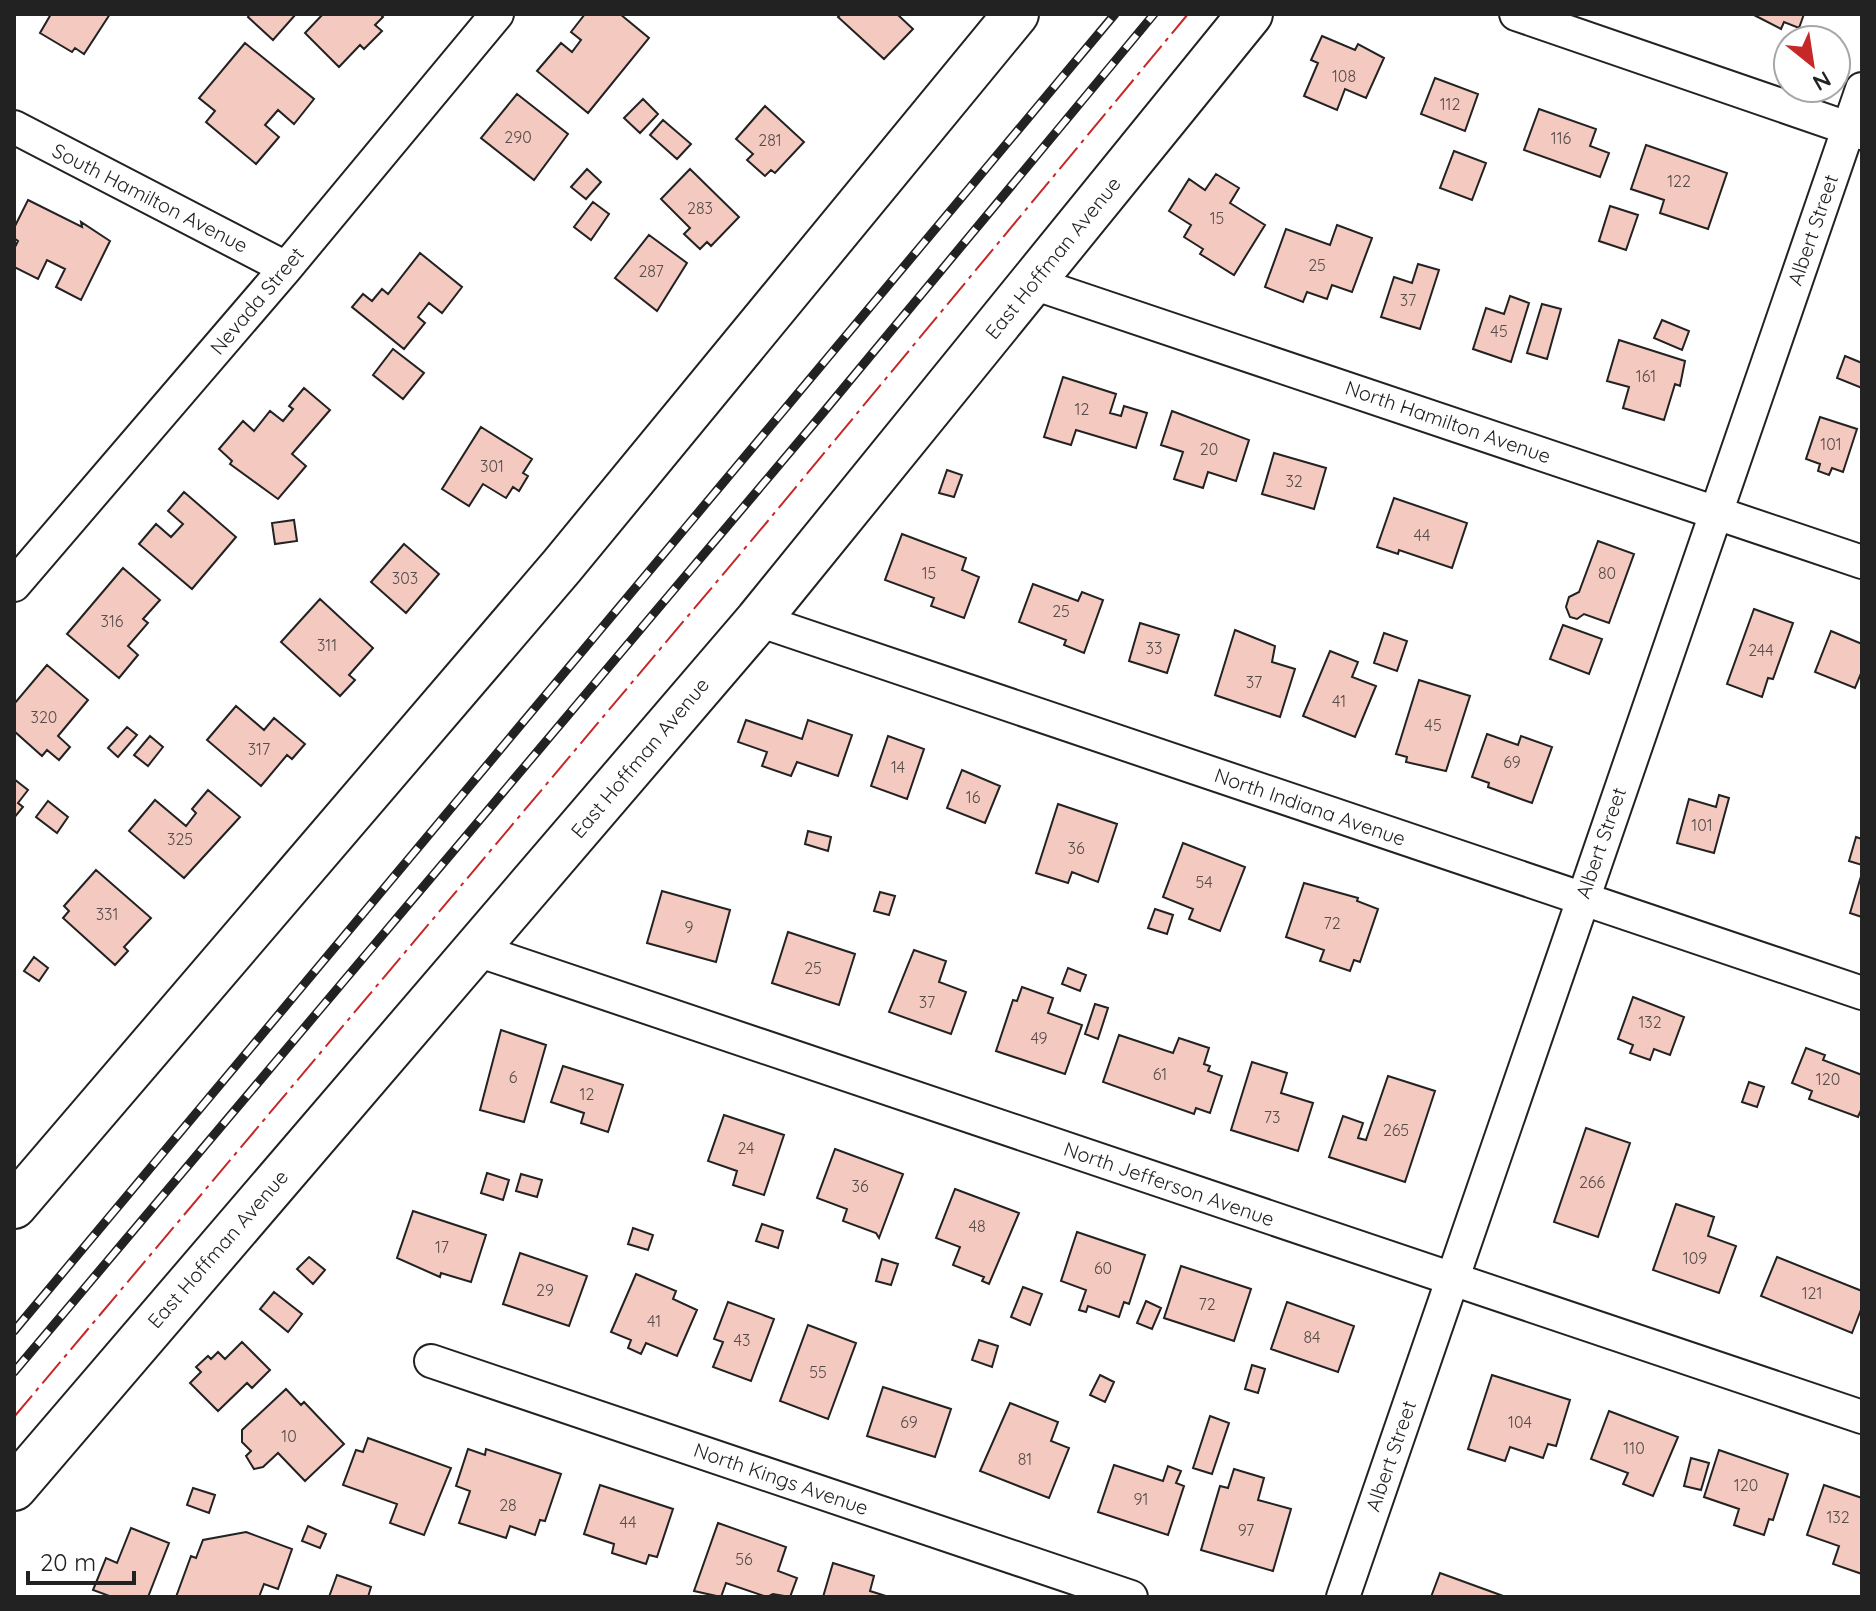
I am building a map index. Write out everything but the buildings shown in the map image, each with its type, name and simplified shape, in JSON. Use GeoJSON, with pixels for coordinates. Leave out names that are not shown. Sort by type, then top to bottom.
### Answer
{"type":"FeatureCollection","features":[{"type":"Feature","properties":{"kind":"street","name":"Nevada Street"},"geometry":{"type":"LineString","coordinates":[[14,585],[286,268],[497,14]]}},
{"type":"Feature","properties":{"kind":"street"},"geometry":{"type":"LineString","coordinates":[[14,1206],[562,566],[1016,14]]}},
{"type":"Feature","properties":{"kind":"street","name":"East Hoffman Avenue"},"geometry":{"type":"LineString","coordinates":[[14,1488],[758,620],[1250,14]]}},
{"type":"Feature","properties":{"kind":"street"},"geometry":{"type":"LineString","coordinates":[[1516,14],[1855,131]]}},
{"type":"Feature","properties":{"kind":"street","name":"Albert Street"},"geometry":{"type":"LineString","coordinates":[[1343,1597],[1713,512],[1855,131],[1862,89]]}},
{"type":"Feature","properties":{"kind":"street","name":"South Hamilton Avenue"},"geometry":{"type":"LineString","coordinates":[[14,127],[286,268]]}},
{"type":"Feature","properties":{"kind":"street","name":"North Hamilton Avenue"},"geometry":{"type":"LineString","coordinates":[[1033,283],[1862,562]]}},
{"type":"Feature","properties":{"kind":"street","name":"North Indiana Avenue"},"geometry":{"type":"LineString","coordinates":[[758,620],[1862,993]]}},
{"type":"Feature","properties":{"kind":"street","name":"North Jefferson Avenue"},"geometry":{"type":"LineString","coordinates":[[477,950],[1862,1417]]}},
{"type":"Feature","properties":{"kind":"street","name":"North Kings Avenue"},"geometry":{"type":"LineString","coordinates":[[431,1361],[1131,1597]]}},
{"type":"Feature","properties":{"kind":"railway"},"geometry":{"type":"LineString","coordinates":[[14,1331],[1115,14]]}},
{"type":"Feature","properties":{"kind":"railway"},"geometry":{"type":"LineString","coordinates":[[14,1372],[822,414],[1154,14]]}},
{"type":"Feature","properties":{"kind":"power"},"geometry":{"type":"LineString","coordinates":[[14,1417],[767,522],[1188,14]]}}]}
